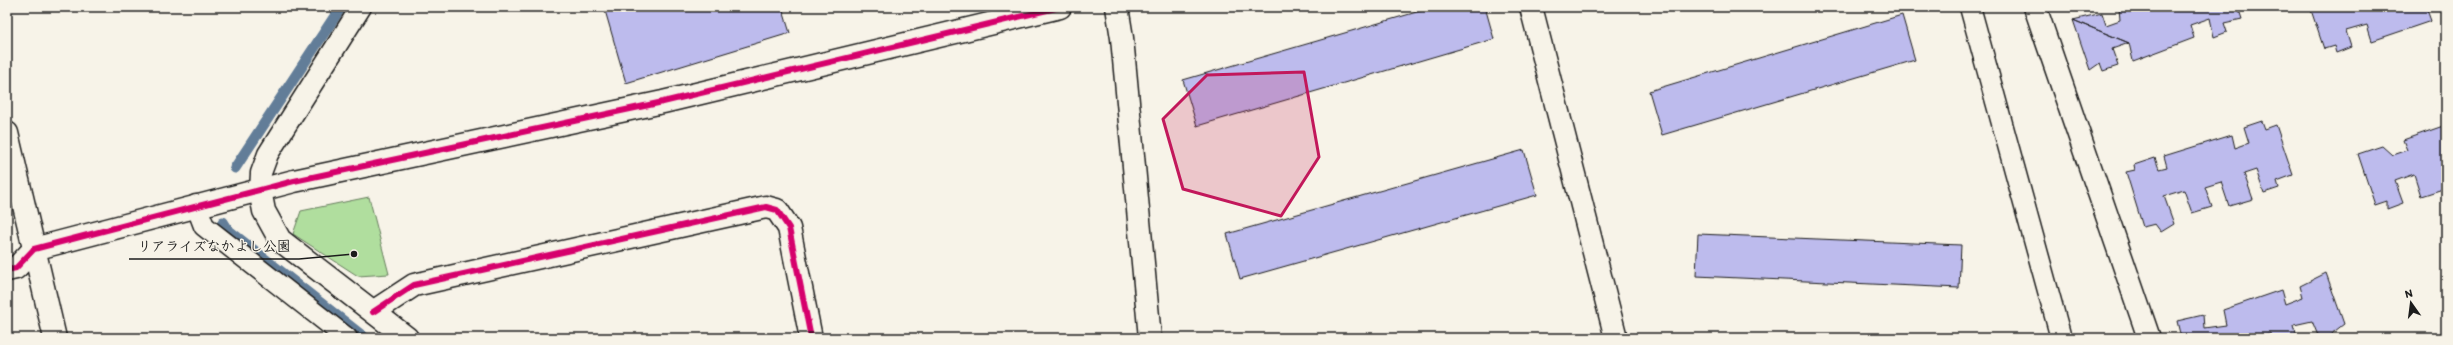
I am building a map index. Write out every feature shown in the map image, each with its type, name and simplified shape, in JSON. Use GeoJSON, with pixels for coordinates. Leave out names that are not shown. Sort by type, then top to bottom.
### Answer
{"type":"FeatureCollection","features":[{"type":"Feature","properties":{"kind":"street"},"geometry":{"type":"LineString","coordinates":[[7,270],[16,268],[34,249],[196,205],[663,102],[1060,7]]}},
{"type":"Feature","properties":{"kind":"street"},"geometry":{"type":"LineString","coordinates":[[1117,7],[1122,38],[1150,338]]}},
{"type":"Feature","properties":{"kind":"street"},"geometry":{"type":"LineString","coordinates":[[1530,7],[1616,338]]}},
{"type":"Feature","properties":{"kind":"street"},"geometry":{"type":"LineString","coordinates":[[2035,7],[2149,338]]}},
{"type":"Feature","properties":{"kind":"street"},"geometry":{"type":"LineString","coordinates":[[7,133],[55,338]]}},
{"type":"Feature","properties":{"kind":"street"},"geometry":{"type":"LineString","coordinates":[[260,190],[264,211],[280,240],[407,338]]}},
{"type":"Feature","properties":{"kind":"street"},"geometry":{"type":"LineString","coordinates":[[373,312],[414,285],[766,207],[777,210],[789,228],[811,338]]}},
{"type":"Feature","properties":{"kind":"lane"},"geometry":{"type":"LineString","coordinates":[[260,190],[262,173],[268,154],[361,7]]}},
{"type":"Feature","properties":{"kind":"lane"},"geometry":{"type":"LineString","coordinates":[[1970,7],[2061,338]]}},
{"type":"Feature","properties":{"kind":"lane"},"geometry":{"type":"LineString","coordinates":[[196,205],[204,226],[347,338]]}},
{"type":"Feature","properties":{"kind":"highlighted area"},"geometry":{"type":"Polygon","coordinates":[[[1304,72],[1319,157],[1281,216],[1183,189],[1163,119],[1207,75],[1304,72]]]}},
{"type":"Feature","properties":{"kind":"green space"},"geometry":{"type":"Polygon","coordinates":[[[369,197],[389,274],[358,276],[293,234],[301,211],[369,197]]]}},
{"type":"Feature","properties":{"kind":"building"},"geometry":{"type":"Polygon","coordinates":[[[604,7],[782,7],[790,33],[626,83],[604,7]]]}},
{"type":"Feature","properties":{"kind":"building"},"geometry":{"type":"Polygon","coordinates":[[[1434,7],[1485,7],[1494,39],[1197,126],[1183,80],[1434,7]]]}},
{"type":"Feature","properties":{"kind":"building"},"geometry":{"type":"Polygon","coordinates":[[[2238,7],[2242,19],[2224,23],[2227,32],[2214,37],[2210,18],[2190,25],[2194,38],[2133,61],[2129,43],[2073,20],[2102,13],[2106,25],[2120,20],[2119,8],[2238,7]]]}},
{"type":"Feature","properties":{"kind":"building"},"geometry":{"type":"Polygon","coordinates":[[[2310,7],[2426,7],[2431,21],[2372,41],[2367,25],[2346,31],[2351,47],[2336,53],[2334,46],[2324,49],[2310,7]]]}},
{"type":"Feature","properties":{"kind":"building"},"geometry":{"type":"Polygon","coordinates":[[[1902,15],[1915,60],[1662,135],[1649,91],[1902,15]]]}},
{"type":"Feature","properties":{"kind":"building"},"geometry":{"type":"Polygon","coordinates":[[[2073,20],[2129,43],[2112,49],[2118,66],[2103,71],[2100,63],[2090,70],[2073,20]]]}},
{"type":"Feature","properties":{"kind":"building"},"geometry":{"type":"Polygon","coordinates":[[[2262,121],[2265,129],[2276,125],[2293,175],[2277,181],[2279,188],[2264,193],[2256,170],[2244,174],[2253,199],[2229,206],[2221,182],[2205,187],[2212,207],[2192,213],[2184,190],[2164,196],[2174,224],[2161,232],[2155,224],[2143,227],[2126,172],[2135,170],[2134,165],[2155,158],[2159,169],[2167,167],[2164,156],[2232,135],[2235,148],[2249,143],[2244,127],[2262,121]]]}},
{"type":"Feature","properties":{"kind":"building"},"geometry":{"type":"Polygon","coordinates":[[[2446,125],[2446,188],[2421,196],[2414,174],[2395,181],[2403,203],[2387,209],[2387,201],[2375,205],[2358,154],[2382,146],[2392,155],[2407,150],[2403,140],[2446,125]]]}},
{"type":"Feature","properties":{"kind":"building"},"geometry":{"type":"Polygon","coordinates":[[[1524,150],[1537,195],[1240,279],[1227,234],[1524,150]]]}},
{"type":"Feature","properties":{"kind":"building"},"geometry":{"type":"Polygon","coordinates":[[[1698,234],[1961,245],[1959,288],[1696,276],[1698,234]]]}},
{"type":"Feature","properties":{"kind":"building"},"geometry":{"type":"Polygon","coordinates":[[[2326,273],[2344,324],[2326,338],[2319,338],[2312,321],[2294,325],[2297,338],[2272,338],[2271,334],[2261,336],[2261,338],[2181,338],[2177,321],[2203,315],[2204,328],[2226,325],[2223,310],[2281,290],[2285,304],[2303,297],[2300,286],[2326,273]]]}},
{"type":"Feature","properties":{"kind":"waterway"},"geometry":{"type":"LineString","coordinates":[[235,168],[341,7]]}},
{"type":"Feature","properties":{"kind":"waterway"},"geometry":{"type":"LineString","coordinates":[[223,222],[228,230],[365,338]]}},
{"type":"Feature","properties":{"kind":"cycle path"},"geometry":{"type":"LineString","coordinates":[[7,270],[16,268],[34,249],[294,181],[663,102],[1060,7]]}},
{"type":"Feature","properties":{"kind":"cycle path"},"geometry":{"type":"LineString","coordinates":[[373,312],[414,285],[766,207],[777,210],[789,228],[811,338]]}},
{"type":"Feature","properties":{"kind":"place","name":"リアライズなかよし公園"},"geometry":{"type":"Point","coordinates":[354,254]}}]}
